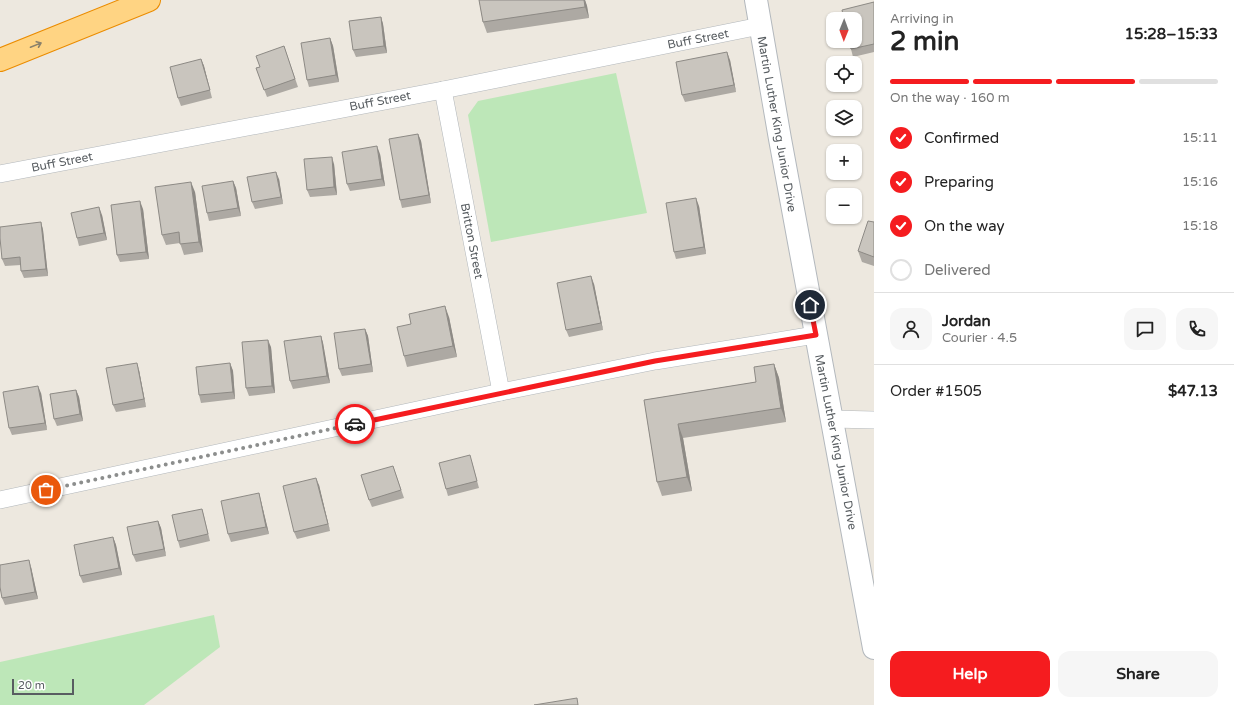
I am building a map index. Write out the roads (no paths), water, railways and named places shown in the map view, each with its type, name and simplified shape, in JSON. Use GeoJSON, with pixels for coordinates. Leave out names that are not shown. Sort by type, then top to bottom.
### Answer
{"type":"FeatureCollection","features":[{"type":"Feature","properties":{"kind":"highway"},"geometry":{"type":"LineString","coordinates":[[0,60],[149,0]]}},
{"type":"Feature","properties":{"kind":"main road","name":"Martin Luther King Junior Drive"},"geometry":{"type":"LineString","coordinates":[[756,0],[874,648]]}},
{"type":"Feature","properties":{"kind":"street","name":"Buff Street"},"geometry":{"type":"LineString","coordinates":[[0,174],[443,90],[760,26]]}},
{"type":"Feature","properties":{"kind":"street","name":"Britton Street"},"geometry":{"type":"LineString","coordinates":[[443,90],[501,392]]}},
{"type":"Feature","properties":{"kind":"street"},"geometry":{"type":"LineString","coordinates":[[0,500],[501,392],[655,361],[816,335]]}},
{"type":"Feature","properties":{"kind":"street"},"geometry":{"type":"LineString","coordinates":[[832,419],[874,420]]}}]}
